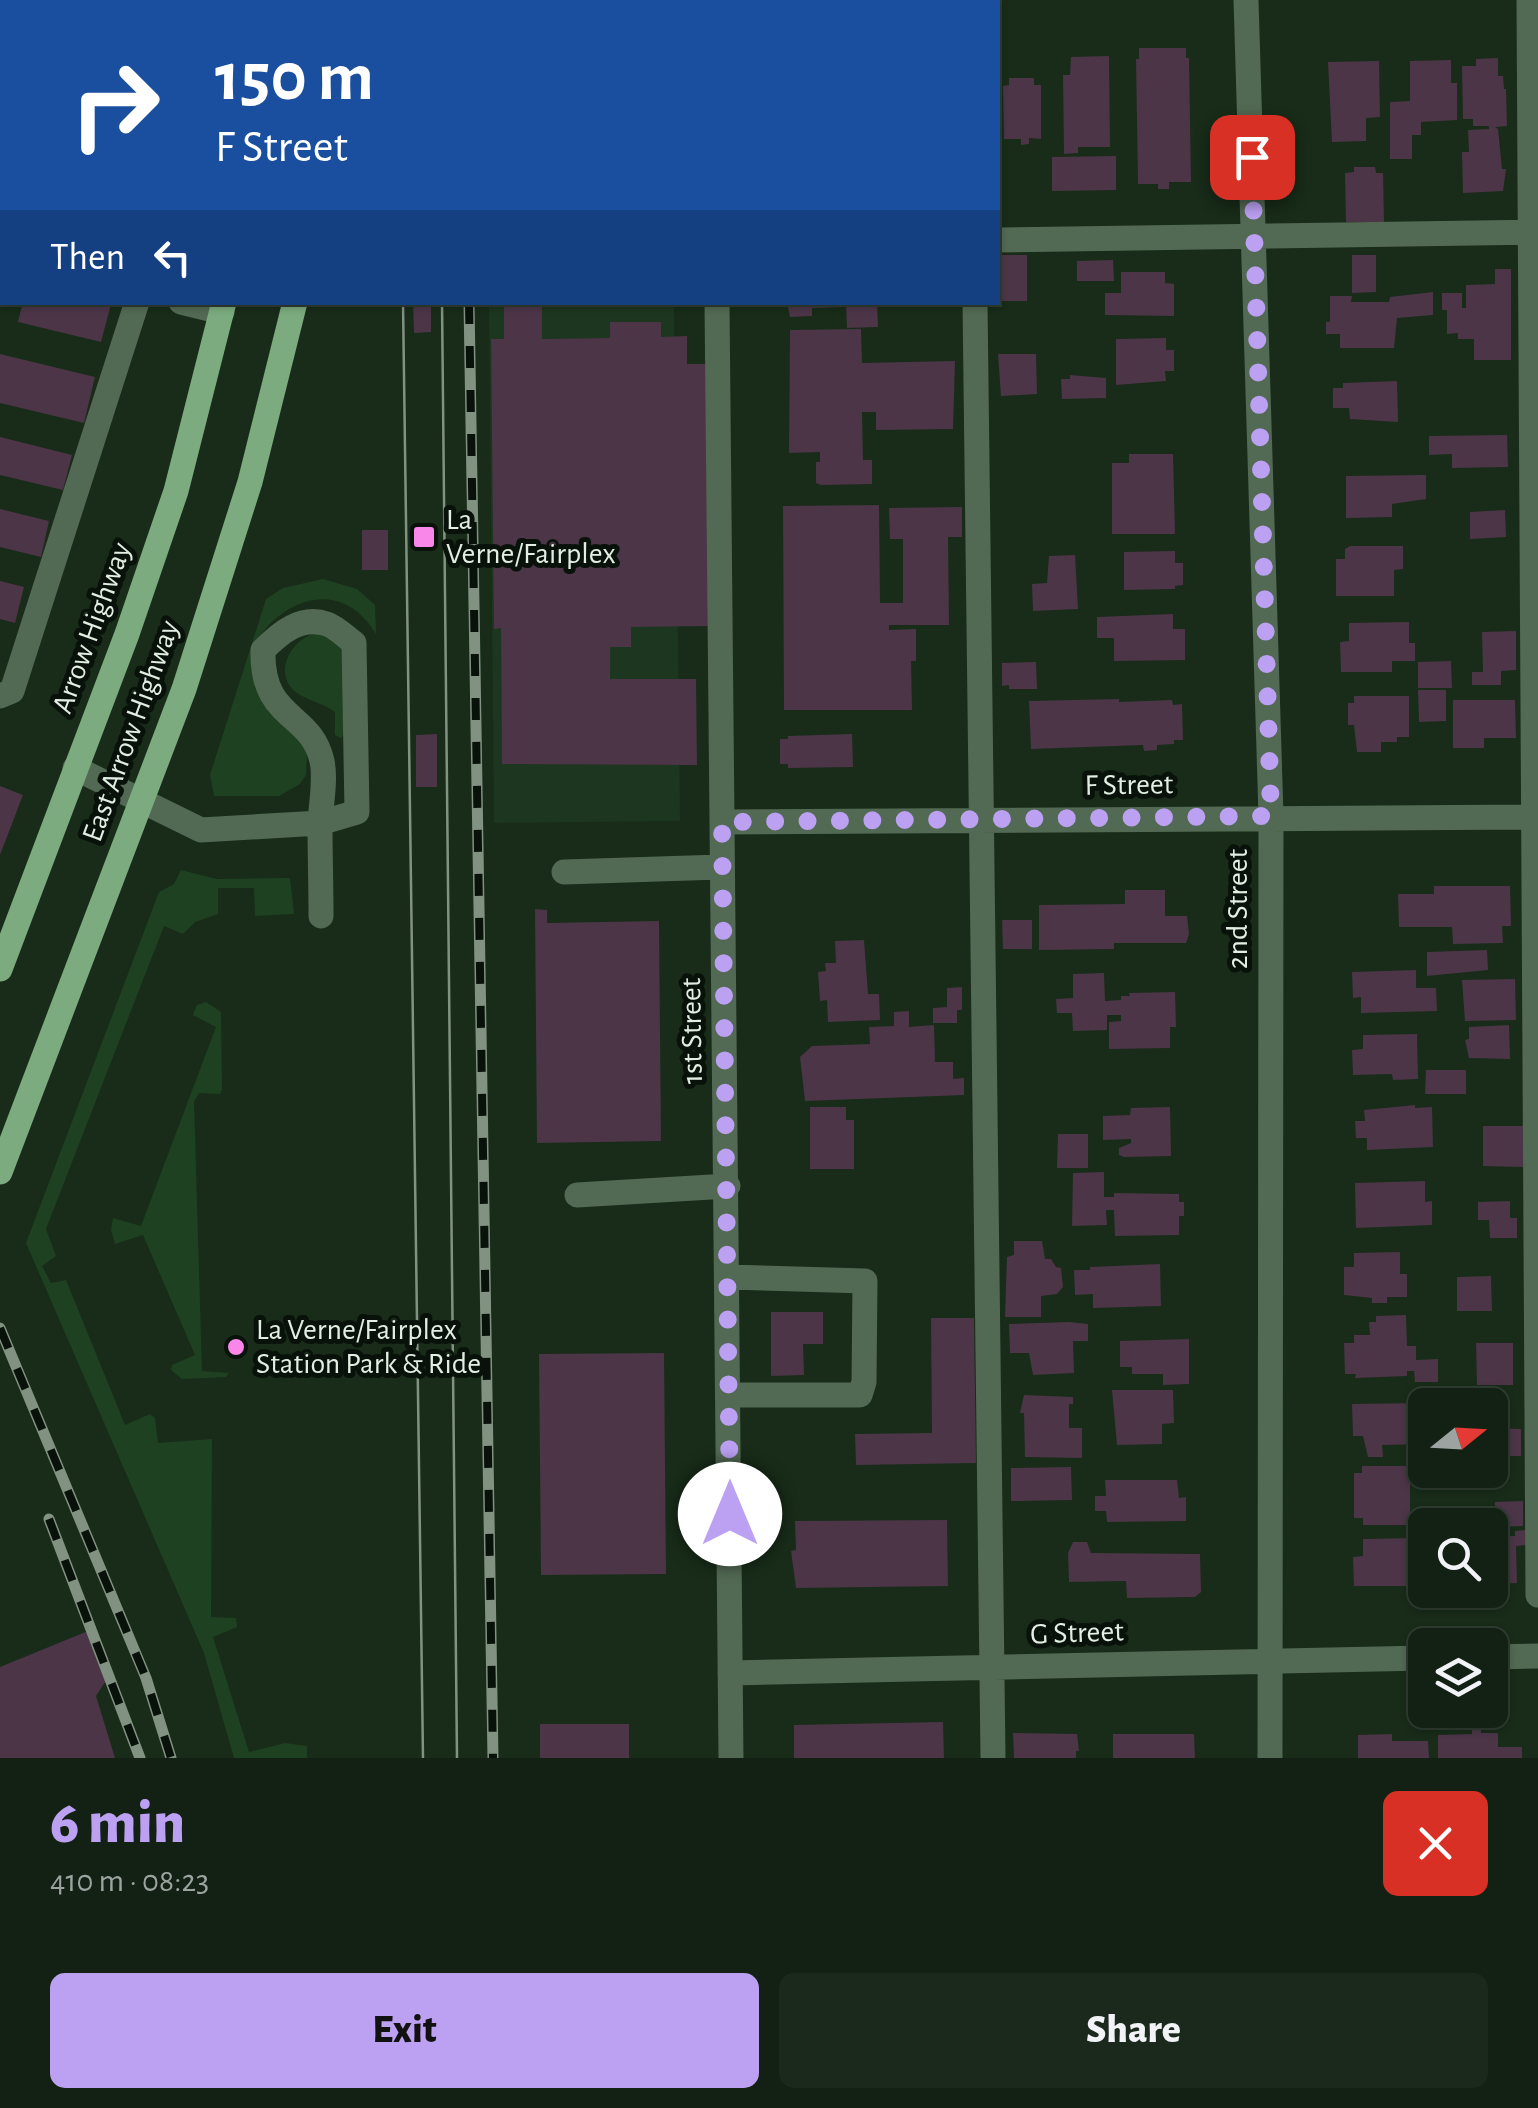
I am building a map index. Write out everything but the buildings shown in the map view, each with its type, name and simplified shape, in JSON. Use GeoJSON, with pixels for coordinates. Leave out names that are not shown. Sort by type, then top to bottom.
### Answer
{"type":"FeatureCollection","features":[{"type":"Feature","properties":{"kind":"main road","name":"East Arrow Highway"},"geometry":{"type":"LineString","coordinates":[[0,1172],[184,689],[244,501],[294,305]]}},
{"type":"Feature","properties":{"kind":"main road","name":"Arrow Highway"},"geometry":{"type":"LineString","coordinates":[[1,965],[127,634],[176,492],[223,307]]}},
{"type":"Feature","properties":{"kind":"street","name":"2nd Street"},"geometry":{"type":"LineString","coordinates":[[1246,0],[1271,816],[1270,1758]]}},
{"type":"Feature","properties":{"kind":"street"},"geometry":{"type":"LineString","coordinates":[[1530,0],[1538,1595]]}},
{"type":"Feature","properties":{"kind":"street"},"geometry":{"type":"LineString","coordinates":[[1000,240],[1534,232]]}},
{"type":"Feature","properties":{"kind":"street"},"geometry":{"type":"LineString","coordinates":[[6,694],[136,305]]}},
{"type":"Feature","properties":{"kind":"street","name":"1st Street"},"geometry":{"type":"LineString","coordinates":[[717,305],[731,1758]]}},
{"type":"Feature","properties":{"kind":"street"},"geometry":{"type":"LineString","coordinates":[[975,305],[994,1758]]}},
{"type":"Feature","properties":{"kind":"street"},"geometry":{"type":"LineString","coordinates":[[75,768],[201,830],[320,823],[357,812],[354,643],[328,624],[306,623],[284,629],[264,650],[263,673],[273,700],[316,742],[323,764],[320,823],[322,916]]}},
{"type":"Feature","properties":{"kind":"street","name":"F Street"},"geometry":{"type":"LineString","coordinates":[[722,822],[1537,816]]}},
{"type":"Feature","properties":{"kind":"street"},"geometry":{"type":"LineString","coordinates":[[564,872],[722,867]]}},
{"type":"Feature","properties":{"kind":"street"},"geometry":{"type":"LineString","coordinates":[[577,1195],[728,1186]]}},
{"type":"Feature","properties":{"kind":"street"},"geometry":{"type":"LineString","coordinates":[[729,1277],[865,1281],[864,1382],[860,1395],[730,1394]]}},
{"type":"Feature","properties":{"kind":"street"},"geometry":{"type":"LineString","coordinates":[[1508,1657],[1538,1656]]}},
{"type":"Feature","properties":{"kind":"street","name":"G Street"},"geometry":{"type":"LineString","coordinates":[[730,1673],[1408,1658]]}},
{"type":"Feature","properties":{"kind":"shaded area"},"geometry":{"type":"Polygon","coordinates":[[[489,305],[674,305],[680,821],[494,823],[489,305]]]}},
{"type":"Feature","properties":{"kind":"shaded area"},"geometry":{"type":"Polygon","coordinates":[[[323,579],[357,589],[375,605],[376,634],[349,606],[334,600],[318,600],[286,611],[259,637],[290,727],[307,752],[306,775],[300,784],[279,796],[214,796],[210,775],[266,599],[283,588],[323,579]]]}},
{"type":"Feature","properties":{"kind":"shaded area"},"geometry":{"type":"Polygon","coordinates":[[[313,634],[330,634],[345,646],[341,738],[335,735],[335,712],[297,693],[286,677],[291,651],[313,634]]]}},
{"type":"Feature","properties":{"kind":"shaded area"},"geometry":{"type":"Polygon","coordinates":[[[181,870],[217,879],[290,878],[294,914],[255,916],[254,888],[218,888],[218,914],[195,922],[183,934],[164,926],[46,1229],[56,1256],[42,1266],[51,1283],[66,1280],[125,1425],[150,1414],[155,1418],[158,1443],[212,1439],[211,1617],[236,1618],[237,1627],[213,1637],[249,1752],[285,1743],[307,1746],[307,1758],[234,1758],[204,1653],[26,1243],[159,892],[174,884],[181,870]]]}},
{"type":"Feature","properties":{"kind":"shaded area"},"geometry":{"type":"Polygon","coordinates":[[[206,1002],[221,1012],[222,1090],[220,1094],[199,1093],[194,1102],[202,1371],[229,1373],[226,1377],[182,1379],[171,1370],[172,1365],[195,1355],[143,1235],[115,1244],[111,1230],[113,1218],[141,1226],[216,1027],[193,1015],[197,1005],[206,1002]]]}},
{"type":"Feature","properties":{"kind":"tram line"},"geometry":{"type":"LineString","coordinates":[[403,305],[423,1758]]}},
{"type":"Feature","properties":{"kind":"tram line"},"geometry":{"type":"LineString","coordinates":[[442,305],[457,1758]]}},
{"type":"Feature","properties":{"kind":"railway"},"geometry":{"type":"LineString","coordinates":[[469,305],[493,1758]]}},
{"type":"Feature","properties":{"kind":"railway"},"geometry":{"type":"LineString","coordinates":[[0,1328],[146,1678],[171,1758]]}},
{"type":"Feature","properties":{"kind":"railway"},"geometry":{"type":"LineString","coordinates":[[49,1519],[140,1758]]}},
{"type":"Feature","properties":{"kind":"place","name":"La Verne/Fairplex"},"geometry":{"type":"Point","coordinates":[424,537]}},
{"type":"Feature","properties":{"kind":"place","name":"La Verne/Fairplex Station Park & Ride"},"geometry":{"type":"Point","coordinates":[236,1347]}},
{"type":"Feature","properties":{"kind":"route"},"geometry":{"type":"LineString","coordinates":[[730,1514],[722,822],[1271,816],[1252,157]]}}]}
